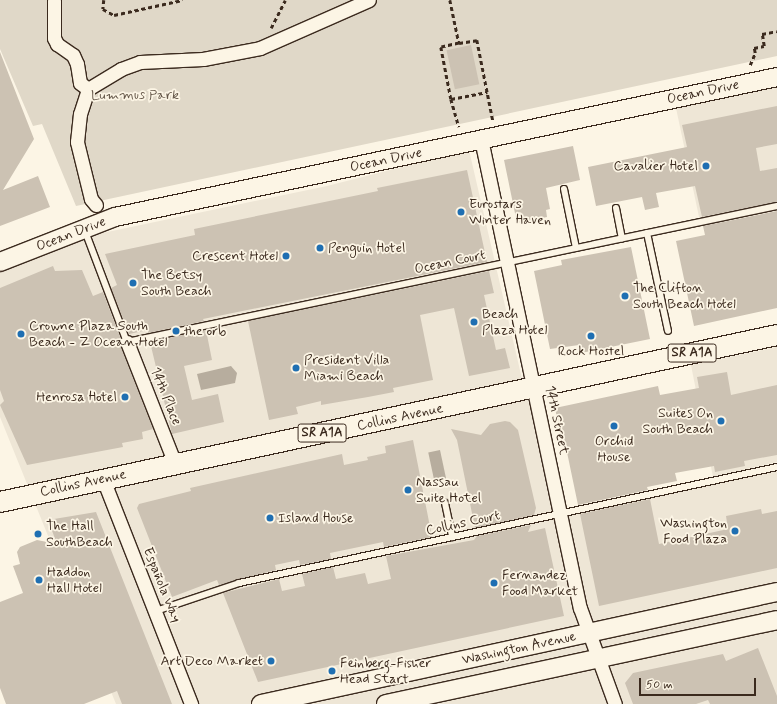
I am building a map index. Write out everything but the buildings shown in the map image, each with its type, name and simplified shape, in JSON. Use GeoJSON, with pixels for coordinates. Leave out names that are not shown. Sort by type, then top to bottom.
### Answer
{"type":"FeatureCollection","features":[{"type":"Feature","properties":{"kind":"main road","name":"Ocean Drive"},"geometry":{"type":"LineString","coordinates":[[0,262],[115,218],[777,77]]}},
{"type":"Feature","properties":{"kind":"main road","name":"Collins Avenue"},"geometry":{"type":"LineString","coordinates":[[0,502],[777,335]]}},
{"type":"Feature","properties":{"kind":"main road","name":"Washington Avenue"},"geometry":{"type":"LineString","coordinates":[[261,704],[777,592]]}},
{"type":"Feature","properties":{"kind":"main road","name":"Washington Avenue"},"geometry":{"type":"LineString","coordinates":[[386,704],[777,620]]}},
{"type":"Feature","properties":{"kind":"street"},"geometry":{"type":"LineString","coordinates":[[54,0],[54,38],[57,44],[73,55],[77,64],[80,83],[88,89]]}},
{"type":"Feature","properties":{"kind":"street"},"geometry":{"type":"LineString","coordinates":[[96,205],[91,199],[77,142],[80,114],[88,89],[121,69],[140,62],[203,59],[260,48],[369,0]]}},
{"type":"Feature","properties":{"kind":"street","name":"14th Street"},"geometry":{"type":"LineString","coordinates":[[481,139],[580,608],[615,704]]}},
{"type":"Feature","properties":{"kind":"street","name":"14th Place"},"geometry":{"type":"LineString","coordinates":[[127,342],[175,464]]}},
{"type":"Feature","properties":{"kind":"street","name":"Española Way"},"geometry":{"type":"LineString","coordinates":[[103,479],[156,611],[191,704]]}},
{"type":"Feature","properties":{"kind":"lane"},"geometry":{"type":"LineString","coordinates":[[564,190],[576,248]]}},
{"type":"Feature","properties":{"kind":"lane","name":"Ocean Court"},"geometry":{"type":"LineString","coordinates":[[127,342],[777,206]]}},
{"type":"Feature","properties":{"kind":"lane"},"geometry":{"type":"LineString","coordinates":[[616,208],[622,238]]}},
{"type":"Feature","properties":{"kind":"lane","name":"14th Place"},"geometry":{"type":"LineString","coordinates":[[84,229],[127,342]]}},
{"type":"Feature","properties":{"kind":"lane"},"geometry":{"type":"LineString","coordinates":[[647,233],[668,331]]}},
{"type":"Feature","properties":{"kind":"lane","name":"Collins Court"},"geometry":{"type":"LineString","coordinates":[[156,611],[239,583],[777,467]]}},
{"type":"Feature","properties":{"kind":"lane"},"geometry":{"type":"LineString","coordinates":[[445,503],[452,538]]}},
{"type":"Feature","properties":{"kind":"path"},"geometry":{"type":"LineString","coordinates":[[104,0],[103,9],[114,15],[182,0]]}},
{"type":"Feature","properties":{"kind":"path"},"geometry":{"type":"LineString","coordinates":[[260,48],[285,0]]}},
{"type":"Feature","properties":{"kind":"path"},"geometry":{"type":"LineString","coordinates":[[450,0],[459,43]]}},
{"type":"Feature","properties":{"kind":"path"},"geometry":{"type":"LineString","coordinates":[[750,65],[755,53],[754,48],[764,46],[762,34],[777,31]]}},
{"type":"Feature","properties":{"kind":"path"},"geometry":{"type":"LineString","coordinates":[[461,132],[456,123],[441,46],[477,40],[494,125]]}},
{"type":"Feature","properties":{"kind":"path"},"geometry":{"type":"LineString","coordinates":[[451,99],[487,92]]}},
{"type":"Feature","properties":{"kind":"shaded area"},"geometry":{"type":"Polygon","coordinates":[[[777,86],[777,201],[699,217],[676,108],[777,86]]]}},
{"type":"Feature","properties":{"kind":"shaded area"},"geometry":{"type":"Polygon","coordinates":[[[469,150],[525,392],[568,516],[777,471],[777,704],[116,704],[0,417],[0,272],[93,235],[327,186],[469,150]]]}},
{"type":"Feature","properties":{"kind":"shaded area"},"geometry":{"type":"Polygon","coordinates":[[[777,347],[777,462],[713,477],[691,365],[777,347]]]}},
{"type":"Feature","properties":{"kind":"shaded area"},"geometry":{"type":"Polygon","coordinates":[[[231,366],[237,373],[235,383],[201,390],[197,374],[231,366]]]}},
{"type":"Feature","properties":{"kind":"shaded area"},"geometry":{"type":"Polygon","coordinates":[[[440,450],[446,479],[434,482],[428,452],[440,450]]]}},
{"type":"Feature","properties":{"kind":"green space","name":"Lummus Park"},"geometry":{"type":"Polygon","coordinates":[[[0,0],[777,0],[777,56],[76,206],[42,124],[33,126],[0,49],[0,0]]]}},
{"type":"Feature","properties":{"kind":"place","name":"Cavalier Hotel"},"geometry":{"type":"Point","coordinates":[706,166]}},
{"type":"Feature","properties":{"kind":"place","name":"Eurostars Winter Haven"},"geometry":{"type":"Point","coordinates":[461,212]}},
{"type":"Feature","properties":{"kind":"place","name":"Penguin Hotel"},"geometry":{"type":"Point","coordinates":[320,248]}},
{"type":"Feature","properties":{"kind":"place","name":"Crescent Hotel"},"geometry":{"type":"Point","coordinates":[286,256]}},
{"type":"Feature","properties":{"kind":"place","name":"The Betsy South Beach"},"geometry":{"type":"Point","coordinates":[133,283]}},
{"type":"Feature","properties":{"kind":"place","name":"The Clifton South Beach Hotel"},"geometry":{"type":"Point","coordinates":[625,296]}},
{"type":"Feature","properties":{"kind":"place","name":"Beach Plaza Hotel"},"geometry":{"type":"Point","coordinates":[474,322]}},
{"type":"Feature","properties":{"kind":"place","name":"the orb"},"geometry":{"type":"Point","coordinates":[176,331]}},
{"type":"Feature","properties":{"kind":"place","name":"Crowne Plaza South Beach - Z Ocean Hotel"},"geometry":{"type":"Point","coordinates":[21,334]}},
{"type":"Feature","properties":{"kind":"place","name":"Rock Hostel"},"geometry":{"type":"Point","coordinates":[591,336]}},
{"type":"Feature","properties":{"kind":"place","name":"President Villa Miami Beach"},"geometry":{"type":"Point","coordinates":[296,368]}},
{"type":"Feature","properties":{"kind":"place","name":"Henrosa Hotel"},"geometry":{"type":"Point","coordinates":[125,397]}},
{"type":"Feature","properties":{"kind":"place","name":"Suites On South Beach"},"geometry":{"type":"Point","coordinates":[721,421]}},
{"type":"Feature","properties":{"kind":"place","name":"Orchid House"},"geometry":{"type":"Point","coordinates":[614,426]}},
{"type":"Feature","properties":{"kind":"place","name":"Nassau Suite Hotel"},"geometry":{"type":"Point","coordinates":[408,490]}},
{"type":"Feature","properties":{"kind":"place","name":"Island House"},"geometry":{"type":"Point","coordinates":[270,518]}},
{"type":"Feature","properties":{"kind":"place","name":"Washington Food Plaza"},"geometry":{"type":"Point","coordinates":[735,531]}},
{"type":"Feature","properties":{"kind":"place","name":"The Hall SouthBeach"},"geometry":{"type":"Point","coordinates":[38,534]}},
{"type":"Feature","properties":{"kind":"place","name":"Haddon Hall Hotel"},"geometry":{"type":"Point","coordinates":[39,580]}},
{"type":"Feature","properties":{"kind":"place","name":"Fernandez Food Market"},"geometry":{"type":"Point","coordinates":[494,583]}},
{"type":"Feature","properties":{"kind":"place","name":"Art Deco Market"},"geometry":{"type":"Point","coordinates":[271,661]}},
{"type":"Feature","properties":{"kind":"place","name":"Feinberg-Fisher Head Start"},"geometry":{"type":"Point","coordinates":[332,671]}}]}
